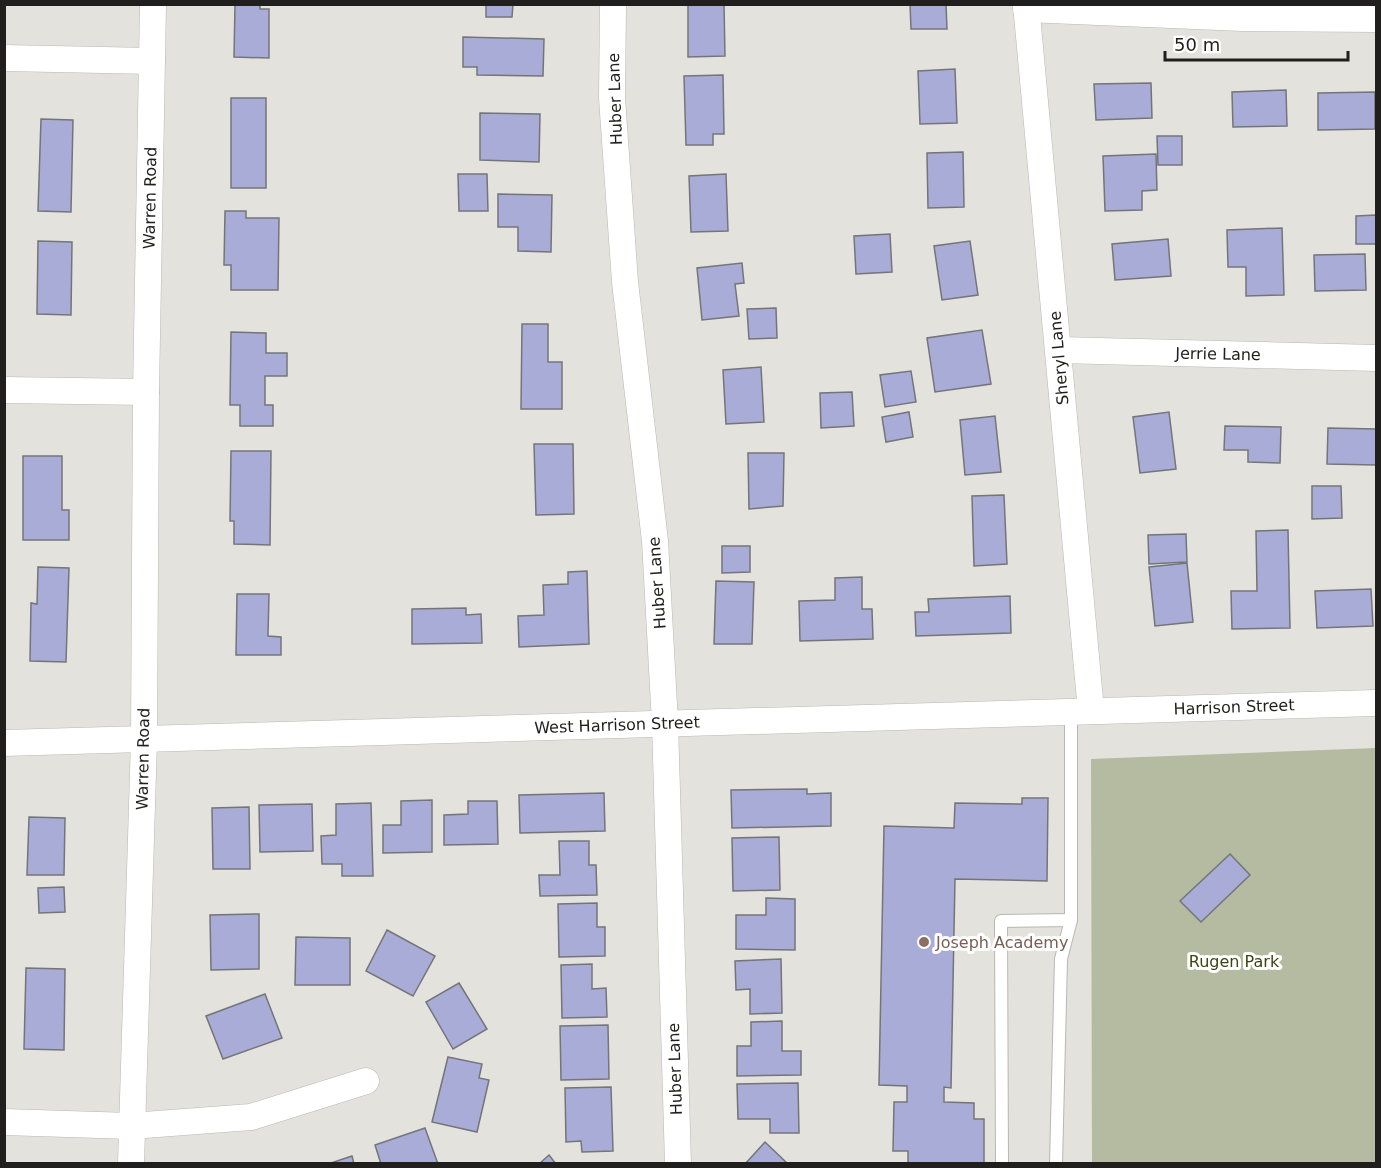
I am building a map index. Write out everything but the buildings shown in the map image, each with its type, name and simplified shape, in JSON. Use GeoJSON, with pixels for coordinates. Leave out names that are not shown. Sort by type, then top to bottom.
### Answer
{"type":"FeatureCollection","features":[{"type":"Feature","properties":{"kind":"street","name":"Warren Road"},"geometry":{"type":"LineString","coordinates":[[131,1164],[144,740],[146,392],[153,4]]}},
{"type":"Feature","properties":{"kind":"street","name":"Huber Lane"},"geometry":{"type":"LineString","coordinates":[[613,4],[612,98],[625,282],[655,541],[665,723],[678,1164]]}},
{"type":"Feature","properties":{"kind":"street"},"geometry":{"type":"LineString","coordinates":[[1026,7],[1243,18],[1377,20]]}},
{"type":"Feature","properties":{"kind":"street","name":"Sheryl Lane"},"geometry":{"type":"LineString","coordinates":[[1026,7],[1059,350],[1081,711]]}},
{"type":"Feature","properties":{"kind":"street"},"geometry":{"type":"LineString","coordinates":[[4,58],[152,61]]}},
{"type":"Feature","properties":{"kind":"street","name":"Jerrie Lane"},"geometry":{"type":"LineString","coordinates":[[1059,350],[1377,358]]}},
{"type":"Feature","properties":{"kind":"street"},"geometry":{"type":"LineString","coordinates":[[4,390],[146,392]]}},
{"type":"Feature","properties":{"kind":"street","name":"Harrison Street"},"geometry":{"type":"LineString","coordinates":[[1081,711],[1377,703]]}},
{"type":"Feature","properties":{"kind":"street","name":"West Harrison Street"},"geometry":{"type":"LineString","coordinates":[[144,740],[1081,711]]}},
{"type":"Feature","properties":{"kind":"street"},"geometry":{"type":"LineString","coordinates":[[4,743],[144,740]]}},
{"type":"Feature","properties":{"kind":"street"},"geometry":{"type":"LineString","coordinates":[[4,1122],[131,1126],[251,1117],[366,1081]]}},
{"type":"Feature","properties":{"kind":"lane"},"geometry":{"type":"LineString","coordinates":[[1056,1164],[1061,959],[1071,920],[1081,711]]}},
{"type":"Feature","properties":{"kind":"lane"},"geometry":{"type":"LineString","coordinates":[[1002,1164],[1001,921],[1071,920]]}},
{"type":"Feature","properties":{"kind":"green space","name":"Rugen Park"},"geometry":{"type":"Polygon","coordinates":[[[1376,748],[1376,1163],[1092,1163],[1091,759],[1376,748]]]}},
{"type":"Feature","properties":{"kind":"place","name":"Joseph Academy"},"geometry":{"type":"Point","coordinates":[924,942]}}]}
